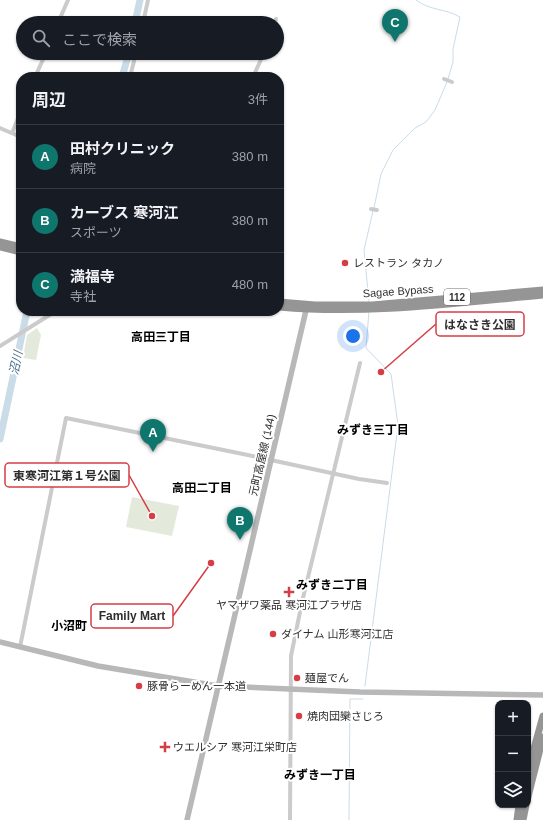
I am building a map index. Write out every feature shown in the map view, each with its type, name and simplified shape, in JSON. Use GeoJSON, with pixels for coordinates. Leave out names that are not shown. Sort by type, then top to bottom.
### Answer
{"type":"FeatureCollection","features":[{"type":"Feature","properties":{"kind":"highway"},"geometry":{"type":"LineString","coordinates":[[0,242],[16,246]]}},
{"type":"Feature","properties":{"kind":"highway"},"geometry":{"type":"LineString","coordinates":[[0,247],[16,251]]}},
{"type":"Feature","properties":{"kind":"highway","name":"Sagae Bypass"},"geometry":{"type":"LineString","coordinates":[[369,307],[543,290]]}},
{"type":"Feature","properties":{"kind":"highway","name":"Sagae Bypass"},"geometry":{"type":"LineString","coordinates":[[284,307],[369,307],[543,295]]}},
{"type":"Feature","properties":{"kind":"highway","name":"Sagae Bypass"},"geometry":{"type":"LineString","coordinates":[[284,303],[307,307]]}},
{"type":"Feature","properties":{"kind":"highway"},"geometry":{"type":"LineString","coordinates":[[531,759],[543,716]]}},
{"type":"Feature","properties":{"kind":"highway"},"geometry":{"type":"LineString","coordinates":[[531,785],[543,737]]}},
{"type":"Feature","properties":{"kind":"highway"},"geometry":{"type":"LineString","coordinates":[[516,820],[519,808]]}},
{"type":"Feature","properties":{"kind":"highway"},"geometry":{"type":"LineString","coordinates":[[523,820],[525,808]]}},
{"type":"Feature","properties":{"kind":"street"},"geometry":{"type":"LineString","coordinates":[[61,16],[68,0]]}},
{"type":"Feature","properties":{"kind":"street"},"geometry":{"type":"LineString","coordinates":[[145,16],[148,0]]}},
{"type":"Feature","properties":{"kind":"street"},"geometry":{"type":"LineString","coordinates":[[37,72],[43,60]]}},
{"type":"Feature","properties":{"kind":"street"},"geometry":{"type":"LineString","coordinates":[[131,72],[134,60]]}},
{"type":"Feature","properties":{"kind":"street"},"geometry":{"type":"LineString","coordinates":[[255,72],[261,60]]}},
{"type":"Feature","properties":{"kind":"street"},"geometry":{"type":"LineString","coordinates":[[444,79],[452,82]]}},
{"type":"Feature","properties":{"kind":"street"},"geometry":{"type":"LineString","coordinates":[[12,133],[16,123]]}},
{"type":"Feature","properties":{"kind":"street"},"geometry":{"type":"LineString","coordinates":[[0,128],[16,135]]}},
{"type":"Feature","properties":{"kind":"street"},"geometry":{"type":"LineString","coordinates":[[371,209],[377,210]]}},
{"type":"Feature","properties":{"kind":"street","name":"元町高屋線 (144)"},"geometry":{"type":"LineString","coordinates":[[186,820],[307,307]]}},
{"type":"Feature","properties":{"kind":"street"},"geometry":{"type":"LineString","coordinates":[[0,346],[48,316]]}},
{"type":"Feature","properties":{"kind":"street"},"geometry":{"type":"LineString","coordinates":[[290,820],[291,656],[360,363]]}},
{"type":"Feature","properties":{"kind":"street"},"geometry":{"type":"LineString","coordinates":[[20,647],[66,418],[387,483]]}},
{"type":"Feature","properties":{"kind":"street"},"geometry":{"type":"LineString","coordinates":[[0,642],[98,666],[218,686],[291,690],[543,695]]}},
{"type":"Feature","properties":{"kind":"shaded area"},"geometry":{"type":"Polygon","coordinates":[[[37,328],[41,335],[36,360],[23,358],[27,335],[37,328]]]}},
{"type":"Feature","properties":{"kind":"shaded area"},"geometry":{"type":"Polygon","coordinates":[[[132,497],[179,506],[172,536],[126,527],[132,497]]]}},
{"type":"Feature","properties":{"kind":"waterway","name":"沼川"},"geometry":{"type":"LineString","coordinates":[[137,16],[140,0]]}},
{"type":"Feature","properties":{"kind":"waterway"},"geometry":{"type":"LineString","coordinates":[[416,0],[427,6],[460,17],[453,49],[453,62],[448,79]]}},
{"type":"Feature","properties":{"kind":"waterway","name":"沼川"},"geometry":{"type":"LineString","coordinates":[[123,72],[127,60]]}},
{"type":"Feature","properties":{"kind":"waterway"},"geometry":{"type":"LineString","coordinates":[[374,208],[381,174],[393,150],[415,128],[426,122],[435,110],[447,82]]}},
{"type":"Feature","properties":{"kind":"waterway"},"geometry":{"type":"LineString","coordinates":[[369,302],[364,250],[373,211]]}},
{"type":"Feature","properties":{"kind":"waterway"},"geometry":{"type":"LineString","coordinates":[[365,686],[398,425],[391,374],[366,348],[369,311]]}},
{"type":"Feature","properties":{"kind":"waterway","name":"沼川"},"geometry":{"type":"LineString","coordinates":[[0,439],[26,316]]}},
{"type":"Feature","properties":{"kind":"waterway"},"geometry":{"type":"LineString","coordinates":[[349,820],[350,699],[363,699]]}},
{"type":"Feature","properties":{"kind":"place","name":"満福寺"},"geometry":{"type":"Point","coordinates":[395,42]}},
{"type":"Feature","properties":{"kind":"place","name":"レストラン タカノ"},"geometry":{"type":"Point","coordinates":[345,263]}},
{"type":"Feature","properties":{"kind":"place","name":"はなさき公園"},"geometry":{"type":"Point","coordinates":[381,372]}},
{"type":"Feature","properties":{"kind":"place","name":"田村クリニック"},"geometry":{"type":"Point","coordinates":[153,452]}},
{"type":"Feature","properties":{"kind":"place","name":"東寒河江第１号公園"},"geometry":{"type":"Point","coordinates":[152,516]}},
{"type":"Feature","properties":{"kind":"place","name":"カーブス 寒河江"},"geometry":{"type":"Point","coordinates":[240,540]}},
{"type":"Feature","properties":{"kind":"place","name":"Family Mart"},"geometry":{"type":"Point","coordinates":[211,563]}},
{"type":"Feature","properties":{"kind":"place","name":"ヤマザワ薬品 寒河江プラザ店"},"geometry":{"type":"Point","coordinates":[289,592]}},
{"type":"Feature","properties":{"kind":"place","name":"ダイナム 山形寒河江店"},"geometry":{"type":"Point","coordinates":[273,634]}},
{"type":"Feature","properties":{"kind":"place","name":"麺屋でん"},"geometry":{"type":"Point","coordinates":[297,678]}},
{"type":"Feature","properties":{"kind":"place","name":"豚骨らーめん一本道"},"geometry":{"type":"Point","coordinates":[139,686]}},
{"type":"Feature","properties":{"kind":"place","name":"焼肉団欒さじろ"},"geometry":{"type":"Point","coordinates":[299,716]}},
{"type":"Feature","properties":{"kind":"place","name":"ウエルシア 寒河江栄町店"},"geometry":{"type":"Point","coordinates":[165,747]}},
{"type":"Feature","properties":{"kind":"district","name":"高田三丁目"},"geometry":{"type":"Point","coordinates":[161,337]}},
{"type":"Feature","properties":{"kind":"district","name":"みずき三丁目"},"geometry":{"type":"Point","coordinates":[373,430]}},
{"type":"Feature","properties":{"kind":"district","name":"高田二丁目"},"geometry":{"type":"Point","coordinates":[202,488]}},
{"type":"Feature","properties":{"kind":"district","name":"みずき二丁目"},"geometry":{"type":"Point","coordinates":[332,585]}},
{"type":"Feature","properties":{"kind":"district","name":"小沼町"},"geometry":{"type":"Point","coordinates":[69,626]}},
{"type":"Feature","properties":{"kind":"district","name":"みずき一丁目"},"geometry":{"type":"Point","coordinates":[320,775]}}]}
